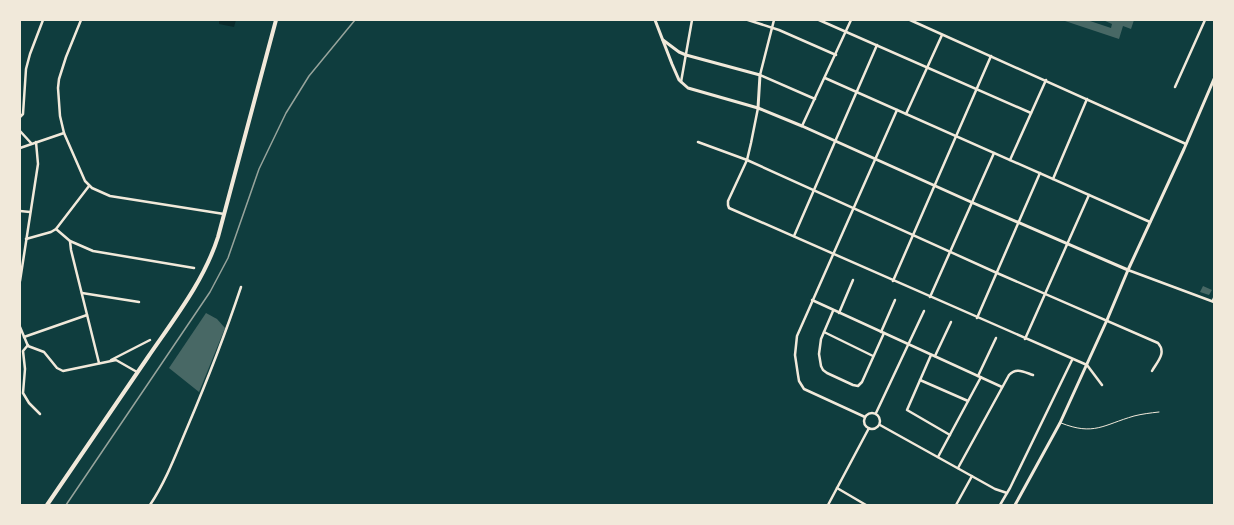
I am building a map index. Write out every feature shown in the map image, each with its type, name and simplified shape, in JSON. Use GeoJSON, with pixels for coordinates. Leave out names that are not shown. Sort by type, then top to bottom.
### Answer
{"type":"FeatureCollection","features":[{"type":"Feature","properties":{"kind":"main road"},"geometry":{"type":"LineString","coordinates":[[47,505],[204,272],[215,246],[276,20]]}},
{"type":"Feature","properties":{"kind":"street"},"geometry":{"type":"LineString","coordinates":[[20,117],[23,114],[28,61],[43,20]]}},
{"type":"Feature","properties":{"kind":"street"},"geometry":{"type":"LineString","coordinates":[[81,20],[66,57],[58,84],[59,109],[64,133],[85,181],[89,186],[110,196],[224,214]]}},
{"type":"Feature","properties":{"kind":"street"},"geometry":{"type":"LineString","coordinates":[[656,20],[662,39],[681,82],[688,88],[758,108],[802,126],[1067,244],[1128,270],[1213,302]]}},
{"type":"Feature","properties":{"kind":"street"},"geometry":{"type":"LineString","coordinates":[[681,82],[692,20]]}},
{"type":"Feature","properties":{"kind":"street"},"geometry":{"type":"LineString","coordinates":[[748,20],[772,27],[836,55]]}},
{"type":"Feature","properties":{"kind":"street"},"geometry":{"type":"LineString","coordinates":[[774,20],[760,75],[758,108],[747,160],[728,202],[728,207],[1072,360],[1087,365],[1102,385]]}},
{"type":"Feature","properties":{"kind":"street"},"geometry":{"type":"LineString","coordinates":[[819,20],[1031,113]]}},
{"type":"Feature","properties":{"kind":"street"},"geometry":{"type":"LineString","coordinates":[[802,126],[851,20]]}},
{"type":"Feature","properties":{"kind":"street"},"geometry":{"type":"LineString","coordinates":[[910,20],[1186,144]]}},
{"type":"Feature","properties":{"kind":"street"},"geometry":{"type":"LineString","coordinates":[[1175,88],[1205,20]]}},
{"type":"Feature","properties":{"kind":"street"},"geometry":{"type":"LineString","coordinates":[[906,114],[942,35]]}},
{"type":"Feature","properties":{"kind":"street"},"geometry":{"type":"LineString","coordinates":[[662,39],[679,52],[686,55],[760,75],[815,99]]}},
{"type":"Feature","properties":{"kind":"street"},"geometry":{"type":"LineString","coordinates":[[794,236],[877,45]]}},
{"type":"Feature","properties":{"kind":"street"},"geometry":{"type":"LineString","coordinates":[[893,280],[991,56]]}},
{"type":"Feature","properties":{"kind":"street"},"geometry":{"type":"LineString","coordinates":[[825,78],[1150,222]]}},
{"type":"Feature","properties":{"kind":"street"},"geometry":{"type":"LineString","coordinates":[[1015,505],[1060,423],[1214,79]]}},
{"type":"Feature","properties":{"kind":"street"},"geometry":{"type":"LineString","coordinates":[[1010,160],[1046,80]]}},
{"type":"Feature","properties":{"kind":"street"},"geometry":{"type":"LineString","coordinates":[[1053,179],[1087,99]]}},
{"type":"Feature","properties":{"kind":"street"},"geometry":{"type":"LineString","coordinates":[[865,417],[804,389],[799,381],[796,340],[812,300],[834,254],[897,110]]}},
{"type":"Feature","properties":{"kind":"street"},"geometry":{"type":"LineString","coordinates":[[20,131],[31,143]]}},
{"type":"Feature","properties":{"kind":"street"},"geometry":{"type":"LineString","coordinates":[[20,148],[64,133]]}},
{"type":"Feature","properties":{"kind":"street"},"geometry":{"type":"LineString","coordinates":[[20,281],[38,164],[36,142]]}},
{"type":"Feature","properties":{"kind":"street"},"geometry":{"type":"LineString","coordinates":[[698,142],[747,160],[997,273],[1158,343],[1161,346],[1161,356],[1152,371]]}},
{"type":"Feature","properties":{"kind":"street"},"geometry":{"type":"LineString","coordinates":[[930,297],[994,153]]}},
{"type":"Feature","properties":{"kind":"street"},"geometry":{"type":"LineString","coordinates":[[977,318],[1040,173]]}},
{"type":"Feature","properties":{"kind":"street"},"geometry":{"type":"LineString","coordinates":[[26,239],[56,229],[89,186]]}},
{"type":"Feature","properties":{"kind":"street"},"geometry":{"type":"LineString","coordinates":[[1025,339],[1089,195]]}},
{"type":"Feature","properties":{"kind":"street"},"geometry":{"type":"LineString","coordinates":[[20,211],[30,212]]}},
{"type":"Feature","properties":{"kind":"street"},"geometry":{"type":"LineString","coordinates":[[56,229],[70,241],[97,252],[194,268]]}},
{"type":"Feature","properties":{"kind":"street"},"geometry":{"type":"LineString","coordinates":[[70,241],[99,363]]}},
{"type":"Feature","properties":{"kind":"street"},"geometry":{"type":"LineString","coordinates":[[838,313],[853,280]]}},
{"type":"Feature","properties":{"kind":"street"},"geometry":{"type":"LineString","coordinates":[[150,505],[169,470],[201,396],[227,329],[241,287]]}},
{"type":"Feature","properties":{"kind":"street"},"geometry":{"type":"LineString","coordinates":[[82,293],[139,302]]}},
{"type":"Feature","properties":{"kind":"street"},"geometry":{"type":"LineString","coordinates":[[812,300],[833,311],[1002,387]]}},
{"type":"Feature","properties":{"kind":"street"},"geometry":{"type":"LineString","coordinates":[[833,311],[820,343],[820,362],[822,370],[858,386],[862,382],[895,300]]}},
{"type":"Feature","properties":{"kind":"street"},"geometry":{"type":"LineString","coordinates":[[876,413],[924,311]]}},
{"type":"Feature","properties":{"kind":"street"},"geometry":{"type":"LineString","coordinates":[[24,337],[87,315]]}},
{"type":"Feature","properties":{"kind":"street"},"geometry":{"type":"LineString","coordinates":[[935,356],[951,322]]}},
{"type":"Feature","properties":{"kind":"street"},"geometry":{"type":"LineString","coordinates":[[20,327],[28,345],[31,348],[44,352],[57,368],[63,371],[118,360],[137,372]]}},
{"type":"Feature","properties":{"kind":"street"},"geometry":{"type":"LineString","coordinates":[[824,332],[873,356]]}},
{"type":"Feature","properties":{"kind":"street"},"geometry":{"type":"LineString","coordinates":[[938,457],[980,377],[996,338]]}},
{"type":"Feature","properties":{"kind":"street"},"geometry":{"type":"LineString","coordinates":[[109,361],[150,340]]}},
{"type":"Feature","properties":{"kind":"street"},"geometry":{"type":"LineString","coordinates":[[28,345],[23,351],[25,369],[23,393],[29,403],[40,414]]}},
{"type":"Feature","properties":{"kind":"street"},"geometry":{"type":"LineString","coordinates":[[931,355],[907,410],[950,435]]}},
{"type":"Feature","properties":{"kind":"street"},"geometry":{"type":"LineString","coordinates":[[1000,505],[1010,488],[1072,360]]}},
{"type":"Feature","properties":{"kind":"street"},"geometry":{"type":"LineString","coordinates":[[958,468],[1009,375],[1014,370],[1033,375]]}},
{"type":"Feature","properties":{"kind":"street"},"geometry":{"type":"LineString","coordinates":[[920,380],[968,401]]}},
{"type":"Feature","properties":{"kind":"street"},"geometry":{"type":"LineString","coordinates":[[868,413],[876,413],[880,417],[880,425],[876,428],[869,428],[865,424],[865,417],[868,413]]}},
{"type":"Feature","properties":{"kind":"street"},"geometry":{"type":"LineString","coordinates":[[880,425],[995,489],[1007,492]]}},
{"type":"Feature","properties":{"kind":"street"},"geometry":{"type":"LineString","coordinates":[[828,505],[869,428]]}},
{"type":"Feature","properties":{"kind":"street"},"geometry":{"type":"LineString","coordinates":[[956,505],[972,476]]}},
{"type":"Feature","properties":{"kind":"street"},"geometry":{"type":"LineString","coordinates":[[837,488],[866,505]]}},
{"type":"Feature","properties":{"kind":"lane"},"geometry":{"type":"LineString","coordinates":[[1213,302],[1214,296]]}},
{"type":"Feature","properties":{"kind":"lane"},"geometry":{"type":"LineString","coordinates":[[1060,423],[1074,429],[1094,429],[1135,416],[1159,412]]}},
{"type":"Feature","properties":{"kind":"water"},"geometry":{"type":"Polygon","coordinates":[[[219,20],[236,20],[234,27],[219,24],[219,20]]]}},
{"type":"Feature","properties":{"kind":"building"},"geometry":{"type":"Polygon","coordinates":[[[1062,20],[1087,20],[1111,28],[1112,24],[1103,20],[1134,20],[1131,29],[1123,26],[1119,39],[1062,20]]]}},
{"type":"Feature","properties":{"kind":"building"},"geometry":{"type":"Polygon","coordinates":[[[1203,286],[1212,290],[1209,295],[1200,292],[1203,286]]]}},
{"type":"Feature","properties":{"kind":"building"},"geometry":{"type":"Polygon","coordinates":[[[206,313],[217,319],[225,328],[199,392],[169,368],[206,313]]]}},
{"type":"Feature","properties":{"kind":"railway"},"geometry":{"type":"LineString","coordinates":[[66,505],[210,292],[228,258],[259,169],[286,113],[309,76],[355,20]]}}]}
